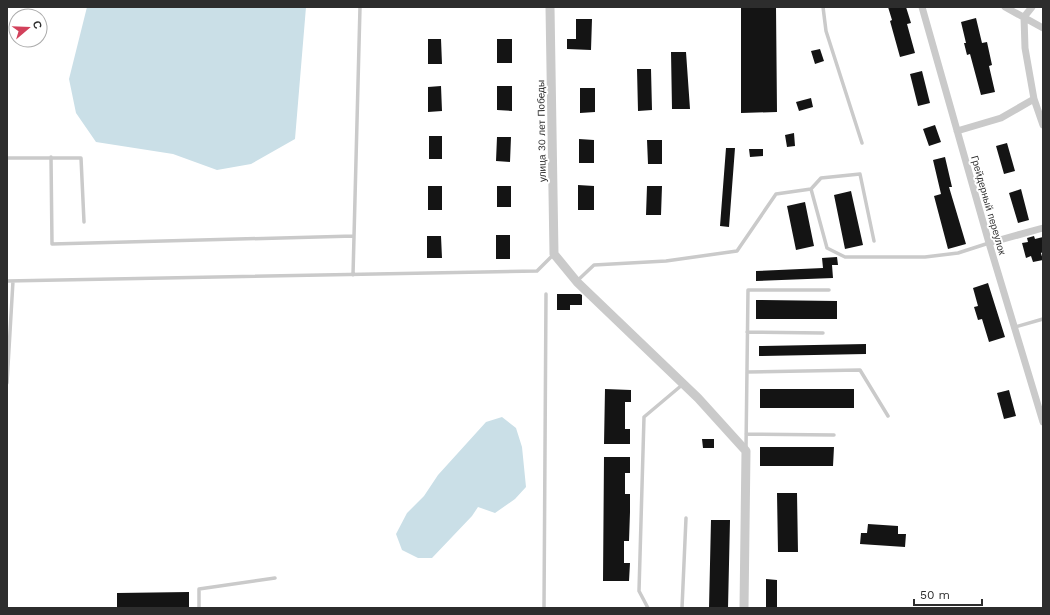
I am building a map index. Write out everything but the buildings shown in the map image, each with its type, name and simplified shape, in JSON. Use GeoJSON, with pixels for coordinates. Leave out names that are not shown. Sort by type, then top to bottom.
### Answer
{"type":"FeatureCollection","features":[{"type":"Feature","properties":{"kind":"street","name":"улица 30 лет Победы"},"geometry":{"type":"LineString","coordinates":[[550,7],[554,254]]}},
{"type":"Feature","properties":{"kind":"street","name":"Грейдерный переулок"},"geometry":{"type":"LineString","coordinates":[[922,7],[989,243],[1043,422]]}},
{"type":"Feature","properties":{"kind":"street"},"geometry":{"type":"LineString","coordinates":[[1005,7],[1043,28]]}},
{"type":"Feature","properties":{"kind":"street"},"geometry":{"type":"LineString","coordinates":[[1032,7],[1024,17],[1025,48],[1034,99],[1043,125]]}},
{"type":"Feature","properties":{"kind":"street"},"geometry":{"type":"LineString","coordinates":[[957,131],[1001,118],[1034,99]]}},
{"type":"Feature","properties":{"kind":"street"},"geometry":{"type":"LineString","coordinates":[[989,243],[1043,228]]}},
{"type":"Feature","properties":{"kind":"street"},"geometry":{"type":"LineString","coordinates":[[554,254],[576,282],[698,398],[746,451],[744,608]]}},
{"type":"Feature","properties":{"kind":"lane"},"geometry":{"type":"LineString","coordinates":[[353,275],[360,7]]}},
{"type":"Feature","properties":{"kind":"lane"},"geometry":{"type":"LineString","coordinates":[[823,7],[826,31],[862,143]]}},
{"type":"Feature","properties":{"kind":"lane"},"geometry":{"type":"LineString","coordinates":[[51,157],[52,244],[354,236]]}},
{"type":"Feature","properties":{"kind":"lane"},"geometry":{"type":"LineString","coordinates":[[7,158],[81,158],[84,222]]}},
{"type":"Feature","properties":{"kind":"lane"},"geometry":{"type":"LineString","coordinates":[[576,282],[594,265],[666,261],[737,251],[776,194],[811,189],[821,178],[860,174],[874,240]]}},
{"type":"Feature","properties":{"kind":"lane"},"geometry":{"type":"LineString","coordinates":[[811,189],[827,248],[845,257],[925,257],[958,253],[989,243]]}},
{"type":"Feature","properties":{"kind":"lane"},"geometry":{"type":"LineString","coordinates":[[7,281],[537,271],[554,254]]}},
{"type":"Feature","properties":{"kind":"lane"},"geometry":{"type":"LineString","coordinates":[[7,384],[13,281]]}},
{"type":"Feature","properties":{"kind":"lane"},"geometry":{"type":"LineString","coordinates":[[746,451],[748,290],[829,290]]}},
{"type":"Feature","properties":{"kind":"lane"},"geometry":{"type":"LineString","coordinates":[[544,608],[546,294]]}},
{"type":"Feature","properties":{"kind":"lane"},"geometry":{"type":"LineString","coordinates":[[1015,327],[1043,319]]}},
{"type":"Feature","properties":{"kind":"lane"},"geometry":{"type":"LineString","coordinates":[[747,332],[823,333]]}},
{"type":"Feature","properties":{"kind":"lane"},"geometry":{"type":"LineString","coordinates":[[747,372],[860,370],[888,416]]}},
{"type":"Feature","properties":{"kind":"lane"},"geometry":{"type":"LineString","coordinates":[[648,608],[639,591],[644,417],[683,384]]}},
{"type":"Feature","properties":{"kind":"lane"},"geometry":{"type":"LineString","coordinates":[[746,434],[834,435]]}},
{"type":"Feature","properties":{"kind":"lane"},"geometry":{"type":"LineString","coordinates":[[682,608],[686,518]]}},
{"type":"Feature","properties":{"kind":"lane"},"geometry":{"type":"LineString","coordinates":[[199,608],[199,589],[275,578]]}},
{"type":"Feature","properties":{"kind":"water"},"geometry":{"type":"Polygon","coordinates":[[[87,7],[306,7],[295,139],[251,164],[217,170],[173,154],[96,142],[76,113],[69,79],[87,7]]]}},
{"type":"Feature","properties":{"kind":"water"},"geometry":{"type":"Polygon","coordinates":[[[502,417],[516,428],[522,447],[526,487],[515,499],[495,513],[478,507],[472,516],[432,558],[418,558],[402,550],[396,534],[407,513],[424,496],[438,475],[486,422],[502,417]]]}}]}
